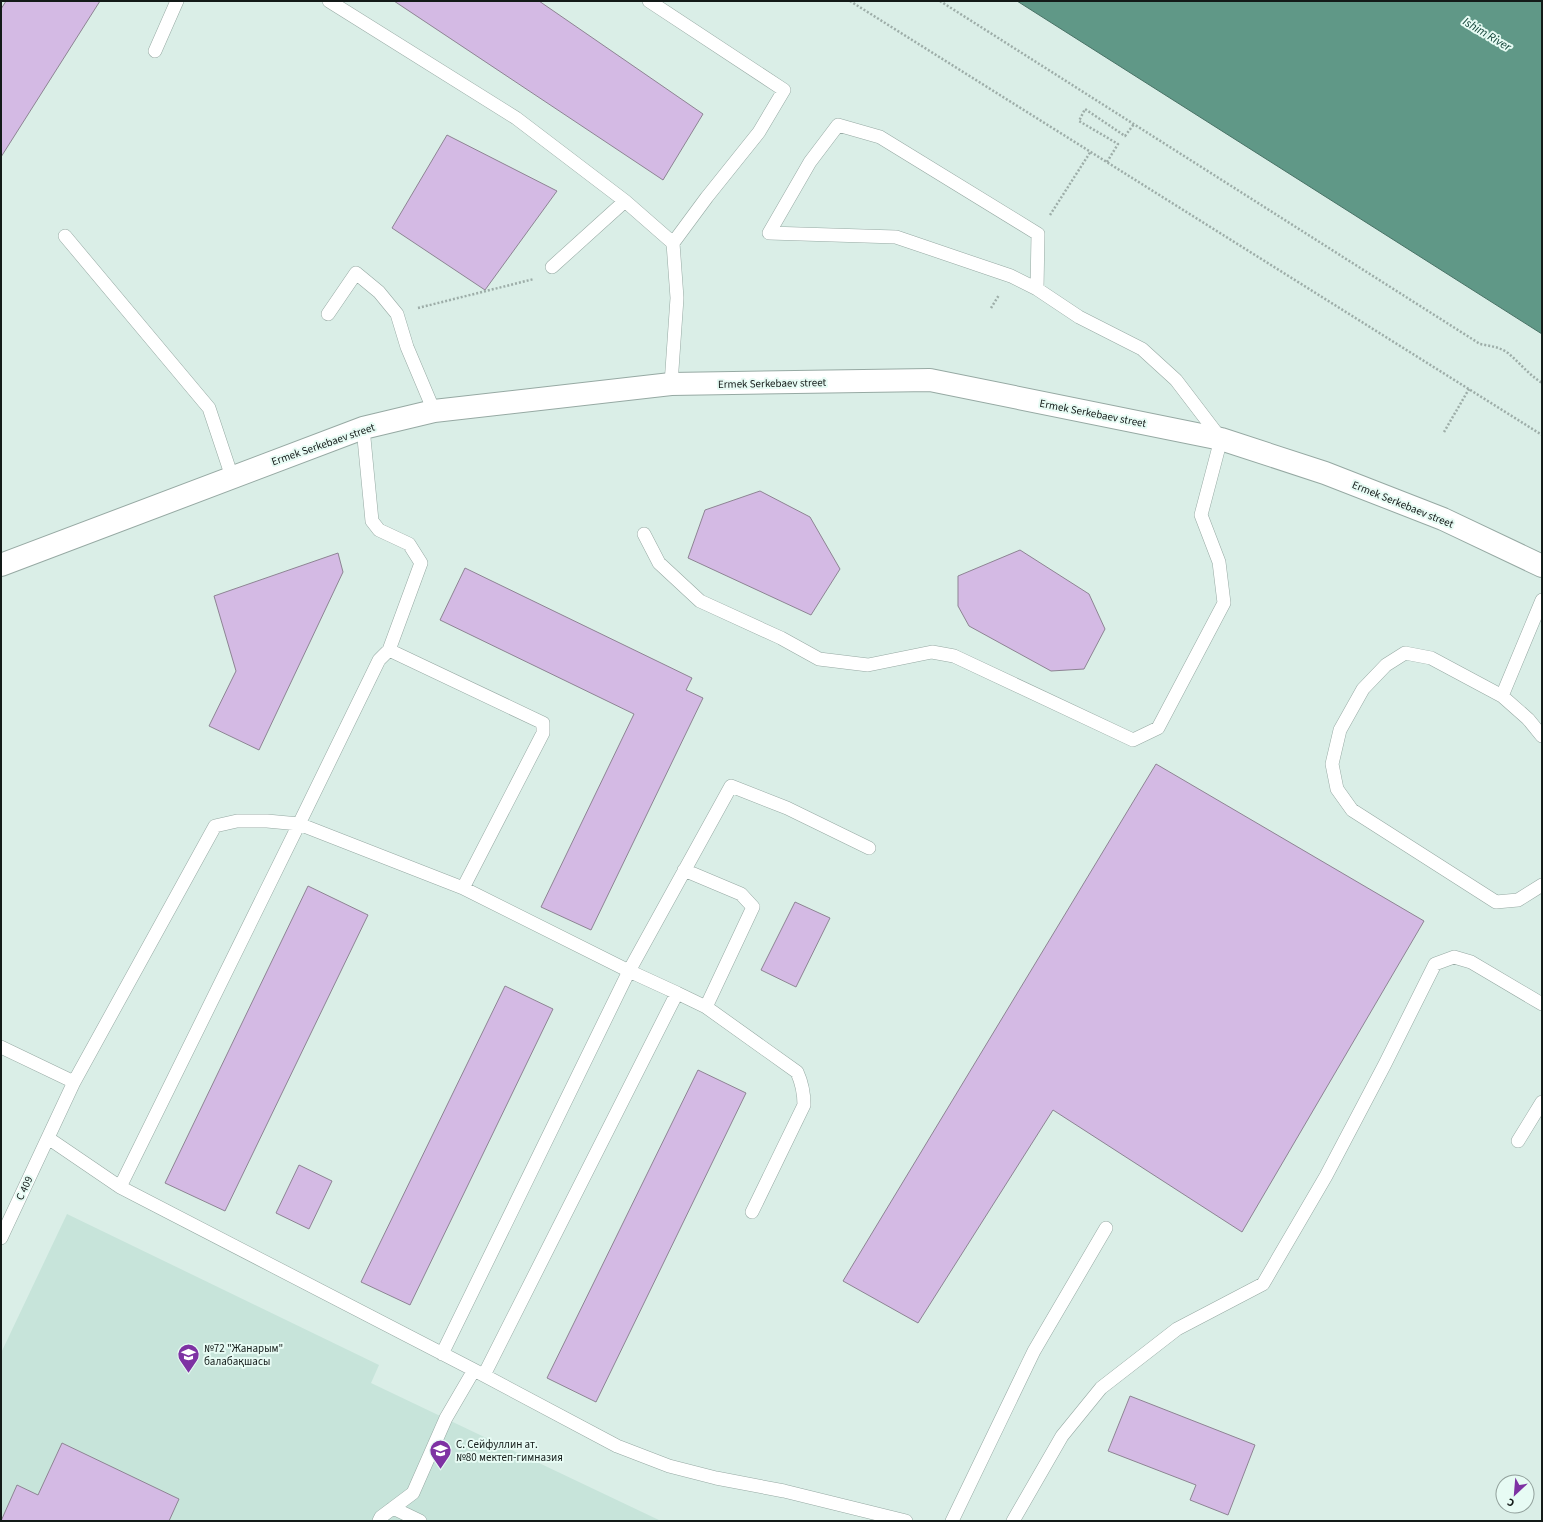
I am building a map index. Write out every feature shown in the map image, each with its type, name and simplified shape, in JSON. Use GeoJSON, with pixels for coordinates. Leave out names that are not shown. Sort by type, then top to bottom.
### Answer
{"type":"FeatureCollection","features":[{"type":"Feature","properties":{"kind":"street","name":"Ermek Serkebaev street"},"geometry":{"type":"LineString","coordinates":[[1,565],[363,428],[434,411],[671,384],[930,380],[1221,439],[1325,473],[1443,519],[1542,566]]}},
{"type":"Feature","properties":{"kind":"lane"},"geometry":{"type":"LineString","coordinates":[[155,51],[177,1]]}},
{"type":"Feature","properties":{"kind":"lane"},"geometry":{"type":"LineString","coordinates":[[329,1],[516,118],[625,200],[673,243]]}},
{"type":"Feature","properties":{"kind":"lane"},"geometry":{"type":"LineString","coordinates":[[649,1],[784,90],[759,132],[707,197],[673,243],[677,298],[671,384]]}},
{"type":"Feature","properties":{"kind":"lane"},"geometry":{"type":"LineString","coordinates":[[644,534],[659,562],[700,601],[781,638],[819,659],[868,665],[932,652],[954,656],[1133,740],[1158,728],[1224,603],[1219,562],[1201,515],[1221,439],[1176,380],[1142,349],[1079,317],[1037,289],[1011,276],[896,237],[769,233],[810,162],[838,126],[880,137],[1038,234],[1037,289]]}},
{"type":"Feature","properties":{"kind":"lane"},"geometry":{"type":"LineString","coordinates":[[552,267],[625,200]]}},
{"type":"Feature","properties":{"kind":"lane"},"geometry":{"type":"LineString","coordinates":[[66,236],[209,408],[232,477]]}},
{"type":"Feature","properties":{"kind":"lane"},"geometry":{"type":"LineString","coordinates":[[328,314],[356,272],[379,292],[396,314],[407,347],[434,411]]}},
{"type":"Feature","properties":{"kind":"lane"},"geometry":{"type":"LineString","coordinates":[[120,1187],[378,660],[389,650],[421,563],[408,544],[380,530],[372,521],[363,428]]}},
{"type":"Feature","properties":{"kind":"lane"},"geometry":{"type":"LineString","coordinates":[[1502,696],[1542,600]]}},
{"type":"Feature","properties":{"kind":"lane"},"geometry":{"type":"LineString","coordinates":[[389,650],[542,723],[543,733],[463,888]]}},
{"type":"Feature","properties":{"kind":"lane"},"geometry":{"type":"LineString","coordinates":[[1542,736],[1528,719],[1502,696],[1431,658],[1405,653],[1386,665],[1363,689],[1340,730],[1332,764],[1337,789],[1352,810],[1496,902],[1518,900],[1542,885]]}},
{"type":"Feature","properties":{"kind":"lane"},"geometry":{"type":"LineString","coordinates":[[442,1354],[629,971],[730,786],[787,808],[869,848]]}},
{"type":"Feature","properties":{"kind":"lane","name":"С 409"},"geometry":{"type":"LineString","coordinates":[[1,1238],[74,1082],[215,826],[237,821],[267,821],[299,824],[463,888],[629,971],[706,1007],[797,1072],[804,1092],[804,1105],[752,1212]]}},
{"type":"Feature","properties":{"kind":"lane"},"geometry":{"type":"LineString","coordinates":[[684,870],[741,894],[753,907],[706,1007]]}},
{"type":"Feature","properties":{"kind":"lane"},"geometry":{"type":"LineString","coordinates":[[1013,1521],[1062,1436],[1101,1388],[1177,1328],[1263,1284],[1326,1176],[1385,1064],[1435,964],[1454,957],[1471,962],[1542,1004]]}},
{"type":"Feature","properties":{"kind":"lane"},"geometry":{"type":"LineString","coordinates":[[379,1521],[381,1517],[413,1493],[446,1418],[479,1372],[677,993]]}},
{"type":"Feature","properties":{"kind":"lane"},"geometry":{"type":"LineString","coordinates":[[1,1047],[74,1082]]}},
{"type":"Feature","properties":{"kind":"lane"},"geometry":{"type":"LineString","coordinates":[[1518,1141],[1542,1102]]}},
{"type":"Feature","properties":{"kind":"lane"},"geometry":{"type":"LineString","coordinates":[[48,1138],[120,1187],[479,1372],[617,1446],[669,1466],[716,1478],[784,1491],[906,1521]]}},
{"type":"Feature","properties":{"kind":"lane"},"geometry":{"type":"LineString","coordinates":[[952,1521],[1034,1352],[1106,1228]]}},
{"type":"Feature","properties":{"kind":"lane"},"geometry":{"type":"LineString","coordinates":[[393,1508],[420,1521]]}},
{"type":"Feature","properties":{"kind":"path"},"geometry":{"type":"LineString","coordinates":[[850,1],[1542,435]]}},
{"type":"Feature","properties":{"kind":"path"},"geometry":{"type":"LineString","coordinates":[[940,1],[1480,344],[1496,347],[1507,353],[1531,376],[1542,383]]}},
{"type":"Feature","properties":{"kind":"path"},"geometry":{"type":"LineString","coordinates":[[1107,162],[1118,144],[1079,121],[1086,109],[1125,136],[1134,124]]}},
{"type":"Feature","properties":{"kind":"path"},"geometry":{"type":"LineString","coordinates":[[396,314],[537,279],[552,267]]}},
{"type":"Feature","properties":{"kind":"path"},"geometry":{"type":"LineString","coordinates":[[1444,432],[1469,389]]}},
{"type":"Feature","properties":{"kind":"shaded area","name":"№72 \"Жанарым\" балабақшасы"},"geometry":{"type":"Polygon","coordinates":[[[67,1214],[379,1365],[371,1383],[661,1521],[1,1521],[1,1353],[67,1214]]]}},
{"type":"Feature","properties":{"kind":"water","name":"Ishim River"},"geometry":{"type":"Polygon","coordinates":[[[1017,1],[1542,1],[1542,334],[1017,1]]]}},
{"type":"Feature","properties":{"kind":"building"},"geometry":{"type":"Polygon","coordinates":[[[6,1],[100,1],[1,157],[1,9],[6,1]]]}},
{"type":"Feature","properties":{"kind":"building"},"geometry":{"type":"Polygon","coordinates":[[[394,1],[539,1],[703,114],[663,180],[394,1]]]}},
{"type":"Feature","properties":{"kind":"building"},"geometry":{"type":"Polygon","coordinates":[[[447,135],[557,191],[485,290],[392,228],[447,135]]]}},
{"type":"Feature","properties":{"kind":"building"},"geometry":{"type":"Polygon","coordinates":[[[760,491],[810,517],[840,569],[811,615],[688,558],[705,510],[760,491]]]}},
{"type":"Feature","properties":{"kind":"building"},"geometry":{"type":"Polygon","coordinates":[[[1020,550],[1089,594],[1105,629],[1084,669],[1051,671],[969,626],[958,606],[958,576],[1020,550]]]}},
{"type":"Feature","properties":{"kind":"building"},"geometry":{"type":"Polygon","coordinates":[[[338,553],[343,572],[259,750],[209,726],[236,671],[214,596],[338,553]]]}},
{"type":"Feature","properties":{"kind":"building"},"geometry":{"type":"Polygon","coordinates":[[[465,568],[692,678],[686,690],[703,698],[591,930],[541,907],[634,714],[440,620],[465,568]]]}},
{"type":"Feature","properties":{"kind":"building"},"geometry":{"type":"Polygon","coordinates":[[[1156,764],[1424,921],[1242,1232],[1053,1110],[918,1323],[843,1281],[1156,764]]]}},
{"type":"Feature","properties":{"kind":"building"},"geometry":{"type":"Polygon","coordinates":[[[308,886],[368,915],[225,1211],[165,1183],[308,886]]]}},
{"type":"Feature","properties":{"kind":"building"},"geometry":{"type":"Polygon","coordinates":[[[795,902],[830,918],[796,987],[761,970],[795,902]]]}},
{"type":"Feature","properties":{"kind":"building"},"geometry":{"type":"Polygon","coordinates":[[[505,986],[553,1009],[410,1305],[361,1282],[505,986]]]}},
{"type":"Feature","properties":{"kind":"building"},"geometry":{"type":"Polygon","coordinates":[[[698,1070],[746,1093],[596,1402],[547,1378],[698,1070]]]}},
{"type":"Feature","properties":{"kind":"building"},"geometry":{"type":"Polygon","coordinates":[[[299,1165],[332,1181],[309,1229],[276,1213],[299,1165]]]}},
{"type":"Feature","properties":{"kind":"building"},"geometry":{"type":"Polygon","coordinates":[[[1130,1396],[1255,1445],[1228,1515],[1190,1500],[1196,1485],[1108,1451],[1130,1396]]]}},
{"type":"Feature","properties":{"kind":"building"},"geometry":{"type":"Polygon","coordinates":[[[62,1443],[179,1499],[169,1521],[1,1521],[17,1485],[38,1495],[62,1443]]]}},
{"type":"Feature","properties":{"kind":"place","name":"№72 \"Жанарым\" балабақшасы"},"geometry":{"type":"Point","coordinates":[188,1374]}},
{"type":"Feature","properties":{"kind":"place","name":"С. Сейфуллин ат. №80 мектеп-гимназия"},"geometry":{"type":"Point","coordinates":[441,1470]}}]}
